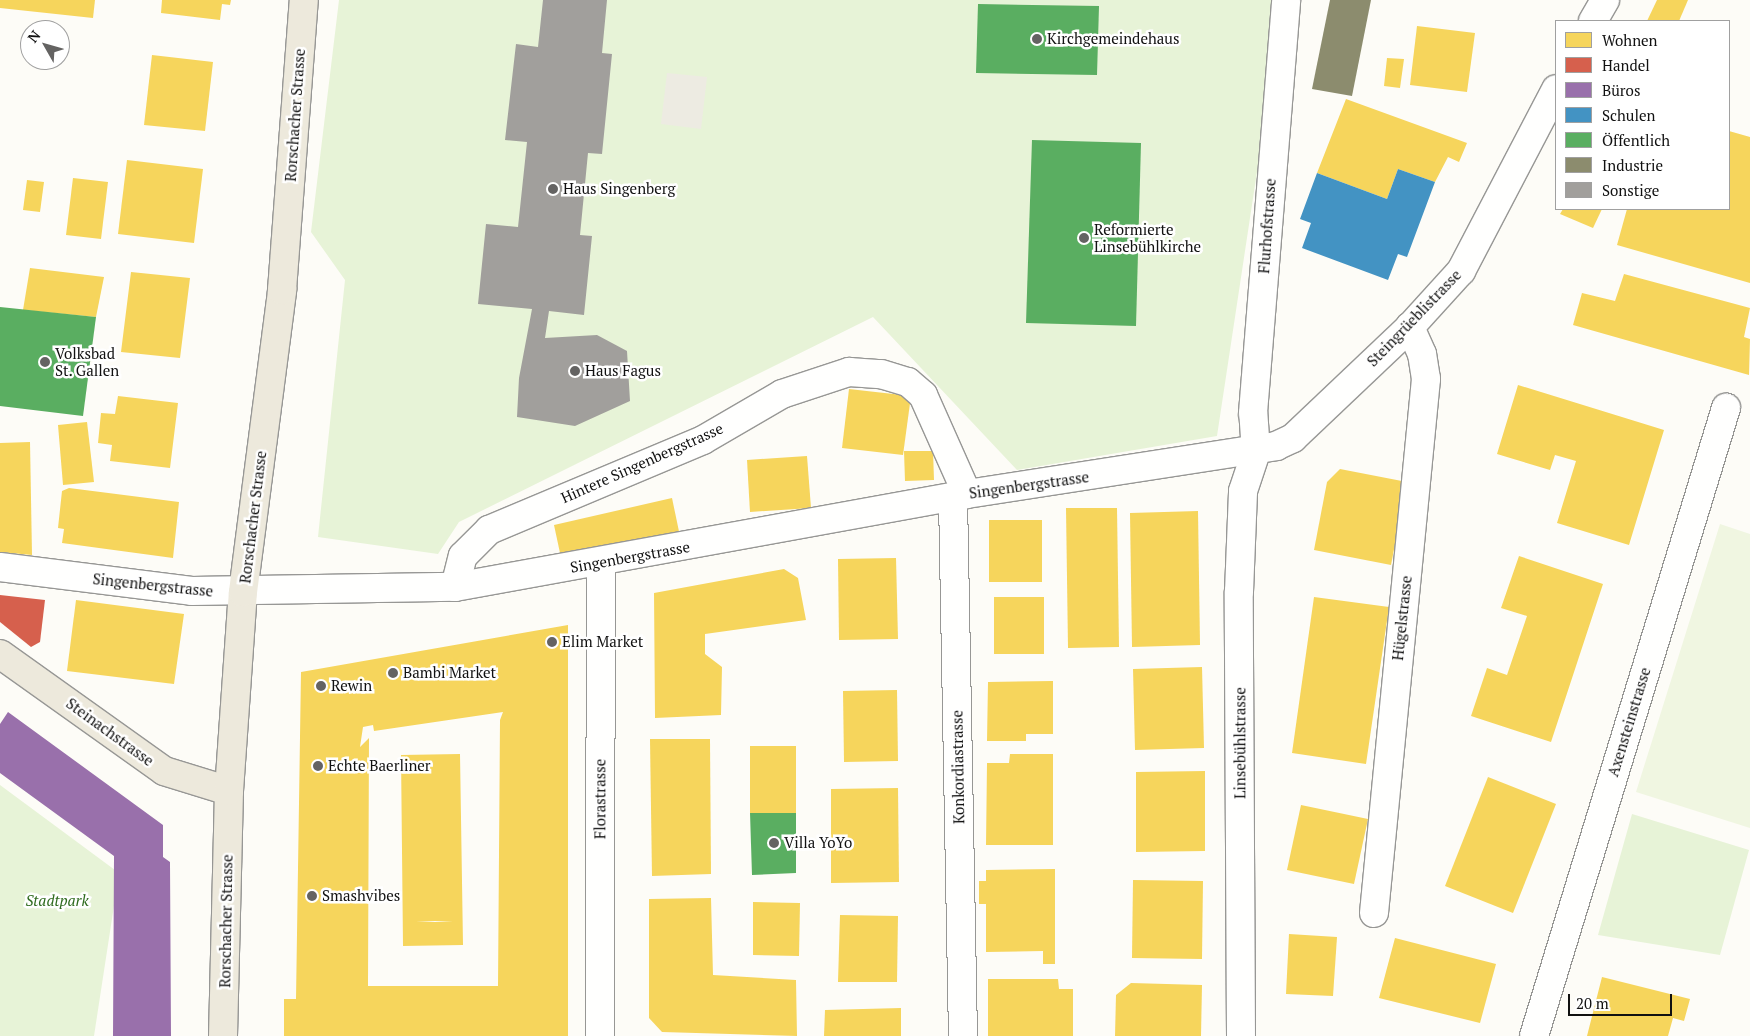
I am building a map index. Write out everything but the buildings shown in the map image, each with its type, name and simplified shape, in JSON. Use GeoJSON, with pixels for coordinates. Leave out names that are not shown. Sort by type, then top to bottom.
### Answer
{"type":"FeatureCollection","features":[{"type":"Feature","properties":{"kind":"main road","name":"Rorschacher Strasse"},"geometry":{"type":"LineString","coordinates":[[223,1036],[229,791],[243,592],[282,290],[304,0]]}},
{"type":"Feature","properties":{"kind":"main road","name":"Steinachstrasse"},"geometry":{"type":"LineString","coordinates":[[0,654],[164,771],[229,791]]}},
{"type":"Feature","properties":{"kind":"street"},"geometry":{"type":"LineString","coordinates":[[1594,20],[1604,0]]}},
{"type":"Feature","properties":{"kind":"street","name":"Flurhofstrasse"},"geometry":{"type":"LineString","coordinates":[[1256,452],[1253,413],[1284,9]]}},
{"type":"Feature","properties":{"kind":"street","name":"Steingrüeblistrasse"},"geometry":{"type":"LineString","coordinates":[[1256,452],[1293,438],[1410,327],[1461,271],[1555,91]]}},
{"type":"Feature","properties":{"kind":"street","name":"Hügelstrasse"},"geometry":{"type":"LineString","coordinates":[[1374,913],[1426,378],[1422,354],[1410,327]]}},
{"type":"Feature","properties":{"kind":"street","name":"Hintere Singenbergstrasse"},"geometry":{"type":"LineString","coordinates":[[455,586],[463,556],[489,530],[703,440],[782,394],[850,372],[881,374],[908,382],[923,395],[960,496]]}},
{"type":"Feature","properties":{"kind":"street","name":"Axensteinstrasse"},"geometry":{"type":"LineString","coordinates":[[1534,1036],[1726,408]]}},
{"type":"Feature","properties":{"kind":"street","name":"Singenbergstrasse"},"geometry":{"type":"LineString","coordinates":[[0,567],[192,591],[243,592],[455,586],[601,563],[960,496],[1256,452]]}},
{"type":"Feature","properties":{"kind":"street","name":"Linsebühlstrasse"},"geometry":{"type":"LineString","coordinates":[[1241,1036],[1239,592],[1244,491],[1256,452]]}},
{"type":"Feature","properties":{"kind":"street","name":"Konkordiastrasse"},"geometry":{"type":"LineString","coordinates":[[960,496],[963,1036]]}},
{"type":"Feature","properties":{"kind":"street","name":"Florastrasse"},"geometry":{"type":"LineString","coordinates":[[600,1036],[601,563]]}},
{"type":"Feature","properties":{"kind":"green space"},"geometry":{"type":"Polygon","coordinates":[[[339,0],[1283,0],[1217,436],[1017,470],[873,317],[459,522],[438,554],[318,537],[345,280],[311,232],[339,0]]]}},
{"type":"Feature","properties":{"kind":"green space"},"geometry":{"type":"Polygon","coordinates":[[[1720,524],[1750,534],[1750,828],[1636,792],[1720,524]]]}},
{"type":"Feature","properties":{"kind":"green space","name":"Stadtpark"},"geometry":{"type":"Polygon","coordinates":[[[0,785],[119,873],[94,1036],[0,1036],[0,785]]]}},
{"type":"Feature","properties":{"kind":"green space"},"geometry":{"type":"Polygon","coordinates":[[[1632,814],[1749,850],[1720,955],[1598,935],[1632,814]]]}},
{"type":"Feature","properties":{"kind":"shaded area"},"geometry":{"type":"Polygon","coordinates":[[[667,73],[707,77],[701,129],[661,124],[667,73]]]}},
{"type":"Feature","properties":{"kind":"place","name":"Kirchgemeindehaus"},"geometry":{"type":"Point","coordinates":[1037,39]}},
{"type":"Feature","properties":{"kind":"place","name":"Haus Singenberg"},"geometry":{"type":"Point","coordinates":[553,189]}},
{"type":"Feature","properties":{"kind":"place","name":"Reformierte Linsebühlkirche"},"geometry":{"type":"Point","coordinates":[1084,238]}},
{"type":"Feature","properties":{"kind":"place","name":"Volksbad St. Gallen"},"geometry":{"type":"Point","coordinates":[45,362]}},
{"type":"Feature","properties":{"kind":"place","name":"Haus Fagus"},"geometry":{"type":"Point","coordinates":[575,371]}},
{"type":"Feature","properties":{"kind":"place","name":"Elim Market"},"geometry":{"type":"Point","coordinates":[552,642]}},
{"type":"Feature","properties":{"kind":"place","name":"Bambi Market"},"geometry":{"type":"Point","coordinates":[393,673]}},
{"type":"Feature","properties":{"kind":"place","name":"Rewin"},"geometry":{"type":"Point","coordinates":[321,686]}},
{"type":"Feature","properties":{"kind":"place","name":"Echte Baerliner"},"geometry":{"type":"Point","coordinates":[318,766]}},
{"type":"Feature","properties":{"kind":"place","name":"Villa YoYo"},"geometry":{"type":"Point","coordinates":[774,843]}},
{"type":"Feature","properties":{"kind":"place","name":"Smashvibes"},"geometry":{"type":"Point","coordinates":[312,896]}}]}
